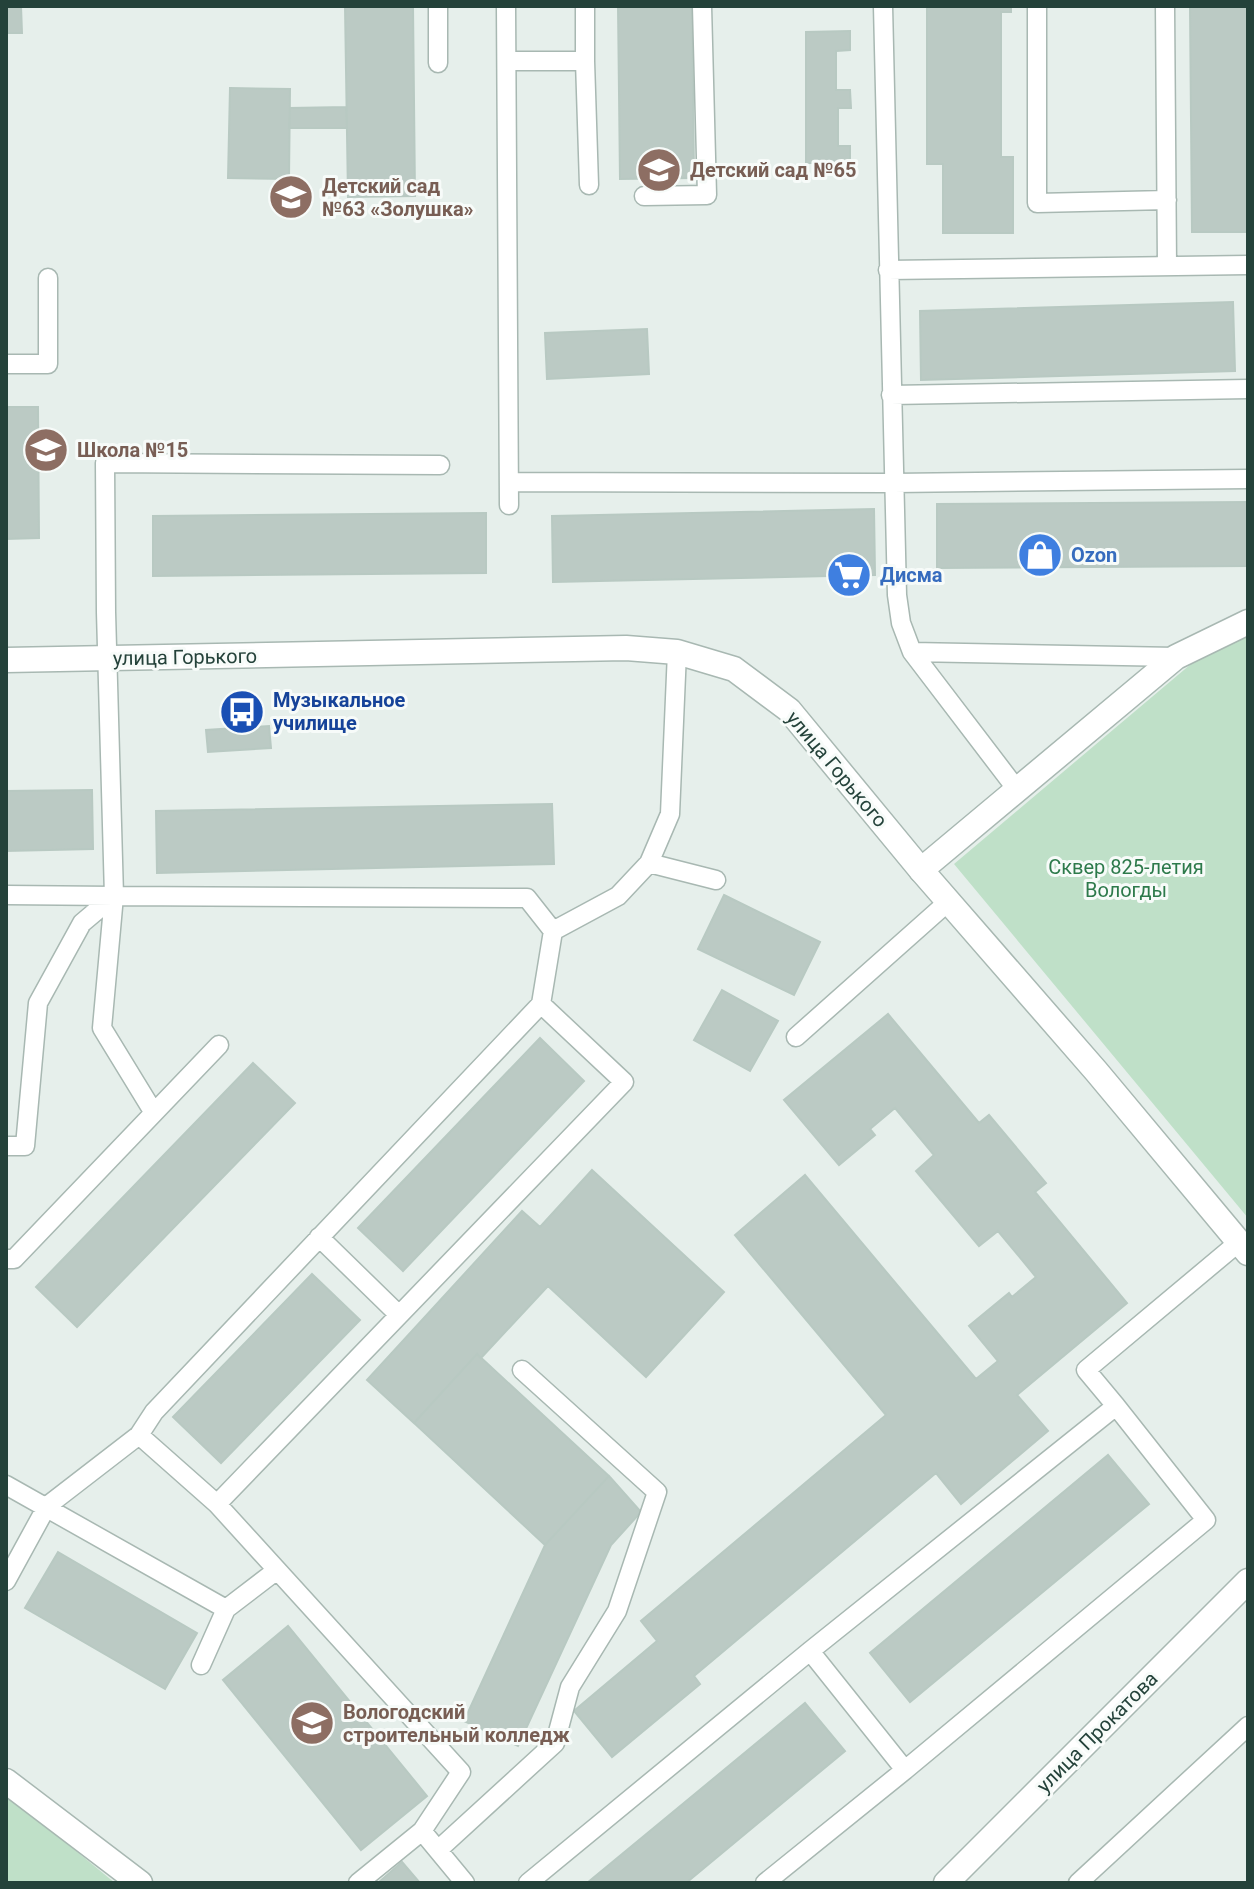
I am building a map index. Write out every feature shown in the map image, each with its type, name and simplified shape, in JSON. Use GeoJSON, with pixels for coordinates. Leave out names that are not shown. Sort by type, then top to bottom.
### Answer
{"type":"FeatureCollection","features":[{"type":"Feature","properties":{"kind":"street"},"geometry":{"type":"LineString","coordinates":[[921,870],[1176,657],[1248,622]]}},
{"type":"Feature","properties":{"kind":"street","name":"улица Горького"},"geometry":{"type":"LineString","coordinates":[[6,660],[626,648],[677,652],[734,669],[789,710],[921,870],[1244,1248]]}},
{"type":"Feature","properties":{"kind":"street","name":"улица Прокатова"},"geometry":{"type":"LineString","coordinates":[[946,1883],[1248,1581]]}},
{"type":"Feature","properties":{"kind":"street"},"geometry":{"type":"LineString","coordinates":[[6,1781],[140,1883]]}},
{"type":"Feature","properties":{"kind":"lane"},"geometry":{"type":"LineString","coordinates":[[438,6],[438,63]]}},
{"type":"Feature","properties":{"kind":"lane"},"geometry":{"type":"LineString","coordinates":[[506,6],[509,505]]}},
{"type":"Feature","properties":{"kind":"lane"},"geometry":{"type":"LineString","coordinates":[[585,6],[589,185]]}},
{"type":"Feature","properties":{"kind":"lane"},"geometry":{"type":"LineString","coordinates":[[644,196],[707,195],[702,6]]}},
{"type":"Feature","properties":{"kind":"lane"},"geometry":{"type":"LineString","coordinates":[[883,6],[891,395],[897,595],[901,623],[912,652],[1018,791]]}},
{"type":"Feature","properties":{"kind":"lane"},"geometry":{"type":"LineString","coordinates":[[1037,6],[1037,203],[1167,200]]}},
{"type":"Feature","properties":{"kind":"lane"},"geometry":{"type":"LineString","coordinates":[[1165,6],[1167,266]]}},
{"type":"Feature","properties":{"kind":"lane"},"geometry":{"type":"LineString","coordinates":[[507,61],[585,61]]}},
{"type":"Feature","properties":{"kind":"lane"},"geometry":{"type":"LineString","coordinates":[[888,270],[1248,265]]}},
{"type":"Feature","properties":{"kind":"lane"},"geometry":{"type":"LineString","coordinates":[[6,364],[48,364],[48,278]]}},
{"type":"Feature","properties":{"kind":"lane"},"geometry":{"type":"LineString","coordinates":[[891,395],[1248,389]]}},
{"type":"Feature","properties":{"kind":"lane"},"geometry":{"type":"LineString","coordinates":[[154,1113],[102,1028],[114,896],[105,463],[440,465]]}},
{"type":"Feature","properties":{"kind":"lane"},"geometry":{"type":"LineString","coordinates":[[509,482],[894,483],[1248,479]]}},
{"type":"Feature","properties":{"kind":"lane"},"geometry":{"type":"LineString","coordinates":[[553,931],[618,896],[649,863],[670,814],[677,652]]}},
{"type":"Feature","properties":{"kind":"lane"},"geometry":{"type":"LineString","coordinates":[[912,652],[1176,657]]}},
{"type":"Feature","properties":{"kind":"lane"},"geometry":{"type":"LineString","coordinates":[[649,863],[716,880]]}},
{"type":"Feature","properties":{"kind":"lane"},"geometry":{"type":"LineString","coordinates":[[6,895],[527,898],[553,931],[541,1004],[154,1412],[139,1435],[47,1506],[6,1581]]}},
{"type":"Feature","properties":{"kind":"lane"},"geometry":{"type":"LineString","coordinates":[[6,1146],[25,1146],[38,1003],[82,923],[114,896]]}},
{"type":"Feature","properties":{"kind":"lane"},"geometry":{"type":"LineString","coordinates":[[796,1037],[949,901]]}},
{"type":"Feature","properties":{"kind":"lane"},"geometry":{"type":"LineString","coordinates":[[217,1504],[624,1082],[541,1004]]}},
{"type":"Feature","properties":{"kind":"lane"},"geometry":{"type":"LineString","coordinates":[[6,1259],[14,1259],[219,1045]]}},
{"type":"Feature","properties":{"kind":"lane"},"geometry":{"type":"LineString","coordinates":[[319,1237],[399,1315]]}},
{"type":"Feature","properties":{"kind":"lane"},"geometry":{"type":"LineString","coordinates":[[765,1883],[1206,1520],[1086,1370],[1244,1248]]}},
{"type":"Feature","properties":{"kind":"lane"},"geometry":{"type":"LineString","coordinates":[[438,1850],[555,1743],[570,1687],[617,1611],[657,1492],[522,1370]]}},
{"type":"Feature","properties":{"kind":"lane"},"geometry":{"type":"LineString","coordinates":[[528,1883],[810,1651],[1116,1406]]}},
{"type":"Feature","properties":{"kind":"lane"},"geometry":{"type":"LineString","coordinates":[[139,1435],[217,1504],[461,1772],[422,1831],[358,1883]]}},
{"type":"Feature","properties":{"kind":"lane"},"geometry":{"type":"LineString","coordinates":[[6,1485],[226,1609]]}},
{"type":"Feature","properties":{"kind":"lane"},"geometry":{"type":"LineString","coordinates":[[201,1665],[226,1609],[277,1570]]}},
{"type":"Feature","properties":{"kind":"lane"},"geometry":{"type":"LineString","coordinates":[[810,1651],[905,1770]]}},
{"type":"Feature","properties":{"kind":"lane"},"geometry":{"type":"LineString","coordinates":[[1078,1883],[1248,1726]]}},
{"type":"Feature","properties":{"kind":"lane"},"geometry":{"type":"LineString","coordinates":[[422,1831],[465,1883]]}},
{"type":"Feature","properties":{"kind":"green space","name":"Сквер 825-летия Вологды"},"geometry":{"type":"Polygon","coordinates":[[[1248,634],[1248,1218],[954,864],[1191,664],[1248,634]]]}},
{"type":"Feature","properties":{"kind":"green space"},"geometry":{"type":"Polygon","coordinates":[[[6,1794],[9,1796],[115,1883],[6,1883],[6,1794]]]}},
{"type":"Feature","properties":{"kind":"building"},"geometry":{"type":"Polygon","coordinates":[[[6,6],[21,6],[22,33],[6,33],[6,6]]]}},
{"type":"Feature","properties":{"kind":"building"},"geometry":{"type":"Polygon","coordinates":[[[345,6],[413,6],[415,196],[348,197],[345,6]]]}},
{"type":"Feature","properties":{"kind":"building"},"geometry":{"type":"Polygon","coordinates":[[[618,6],[692,6],[694,178],[620,179],[618,6]]]}},
{"type":"Feature","properties":{"kind":"building"},"geometry":{"type":"Polygon","coordinates":[[[927,6],[1011,6],[1011,12],[1001,12],[1001,157],[1013,157],[1013,233],[943,233],[943,164],[927,164],[927,6]]]}},
{"type":"Feature","properties":{"kind":"building"},"geometry":{"type":"Polygon","coordinates":[[[1190,6],[1248,6],[1248,232],[1192,232],[1190,6]]]}},
{"type":"Feature","properties":{"kind":"building"},"geometry":{"type":"Polygon","coordinates":[[[850,31],[850,50],[836,51],[836,90],[850,90],[851,108],[838,108],[838,146],[850,146],[850,163],[806,163],[806,32],[850,31]]]}},
{"type":"Feature","properties":{"kind":"building"},"geometry":{"type":"Polygon","coordinates":[[[230,88],[290,89],[289,179],[228,178],[230,88]]]}},
{"type":"Feature","properties":{"kind":"building"},"geometry":{"type":"Polygon","coordinates":[[[346,107],[347,128],[289,128],[290,108],[346,107]]]}},
{"type":"Feature","properties":{"kind":"building"},"geometry":{"type":"Polygon","coordinates":[[[1233,302],[1235,371],[921,380],[920,311],[1233,302]]]}},
{"type":"Feature","properties":{"kind":"building"},"geometry":{"type":"Polygon","coordinates":[[[647,329],[649,374],[547,379],[545,333],[647,329]]]}},
{"type":"Feature","properties":{"kind":"building"},"geometry":{"type":"Polygon","coordinates":[[[6,407],[38,407],[39,538],[6,539],[6,407]]]}},
{"type":"Feature","properties":{"kind":"building"},"geometry":{"type":"Polygon","coordinates":[[[1248,502],[1248,566],[937,568],[937,504],[1248,502]]]}},
{"type":"Feature","properties":{"kind":"building"},"geometry":{"type":"Polygon","coordinates":[[[874,509],[875,575],[553,582],[552,516],[874,509]]]}},
{"type":"Feature","properties":{"kind":"building"},"geometry":{"type":"Polygon","coordinates":[[[486,513],[486,573],[153,576],[153,516],[486,513]]]}},
{"type":"Feature","properties":{"kind":"building"},"geometry":{"type":"Polygon","coordinates":[[[269,726],[271,748],[208,752],[206,730],[269,726]]]}},
{"type":"Feature","properties":{"kind":"building"},"geometry":{"type":"Polygon","coordinates":[[[92,790],[93,849],[6,851],[6,791],[92,790]]]}},
{"type":"Feature","properties":{"kind":"building"},"geometry":{"type":"Polygon","coordinates":[[[552,804],[554,864],[157,873],[156,811],[552,804]]]}},
{"type":"Feature","properties":{"kind":"building"},"geometry":{"type":"Polygon","coordinates":[[[724,895],[820,942],[794,995],[698,949],[724,895]]]}},
{"type":"Feature","properties":{"kind":"building"},"geometry":{"type":"Polygon","coordinates":[[[722,990],[778,1021],[750,1071],[694,1040],[722,990]]]}},
{"type":"Feature","properties":{"kind":"building"},"geometry":{"type":"Polygon","coordinates":[[[888,1014],[979,1123],[989,1115],[1046,1183],[1035,1192],[1127,1303],[1017,1395],[1048,1431],[961,1504],[936,1473],[694,1676],[700,1684],[612,1757],[574,1711],[657,1641],[641,1621],[886,1415],[735,1235],[805,1175],[976,1379],[998,1361],[969,1326],[1009,1293],[1012,1297],[1036,1277],[998,1231],[979,1246],[916,1171],[934,1155],[895,1108],[870,1129],[875,1135],[839,1165],[784,1100],[888,1014]]]}},
{"type":"Feature","properties":{"kind":"building"},"geometry":{"type":"Polygon","coordinates":[[[540,1038],[584,1081],[403,1271],[358,1228],[540,1038]]]}},
{"type":"Feature","properties":{"kind":"building"},"geometry":{"type":"Polygon","coordinates":[[[253,1063],[295,1103],[77,1327],[36,1287],[253,1063]]]}},
{"type":"Feature","properties":{"kind":"building"},"geometry":{"type":"Polygon","coordinates":[[[592,1170],[724,1292],[646,1377],[548,1286],[481,1358],[477,1354],[414,1423],[367,1380],[522,1211],[540,1227],[592,1170]]]}},
{"type":"Feature","properties":{"kind":"building"},"geometry":{"type":"Polygon","coordinates":[[[312,1274],[360,1320],[221,1463],[173,1417],[312,1274]]]}},
{"type":"Feature","properties":{"kind":"building"},"geometry":{"type":"Polygon","coordinates":[[[477,1354],[609,1476],[545,1545],[414,1423],[477,1354]]]}},
{"type":"Feature","properties":{"kind":"building"},"geometry":{"type":"Polygon","coordinates":[[[1108,1455],[1149,1504],[910,1702],[870,1653],[1108,1455]]]}},
{"type":"Feature","properties":{"kind":"building"},"geometry":{"type":"Polygon","coordinates":[[[609,1476],[641,1512],[611,1545],[518,1746],[464,1721],[545,1545],[609,1476]]]}},
{"type":"Feature","properties":{"kind":"building"},"geometry":{"type":"Polygon","coordinates":[[[58,1552],[197,1633],[165,1689],[25,1608],[58,1552]]]}},
{"type":"Feature","properties":{"kind":"building","name":"Вологодский строительный колледж"},"geometry":{"type":"Polygon","coordinates":[[[288,1626],[427,1796],[361,1850],[223,1680],[288,1626]]]}},
{"type":"Feature","properties":{"kind":"building"},"geometry":{"type":"Polygon","coordinates":[[[805,1703],[845,1751],[686,1883],[587,1883],[805,1703]]]}},
{"type":"Feature","properties":{"kind":"building"},"geometry":{"type":"Polygon","coordinates":[[[402,1862],[420,1883],[378,1883],[402,1862]]]}},
{"type":"Feature","properties":{"kind":"place","name":"Детский сад №65"},"geometry":{"type":"Point","coordinates":[659,170]}},
{"type":"Feature","properties":{"kind":"place","name":"Детский сад №63 «Золушка»"},"geometry":{"type":"Point","coordinates":[291,197]}},
{"type":"Feature","properties":{"kind":"place","name":"Школа №15"},"geometry":{"type":"Point","coordinates":[46,450]}},
{"type":"Feature","properties":{"kind":"place","name":"Ozon"},"geometry":{"type":"Point","coordinates":[1040,555]}},
{"type":"Feature","properties":{"kind":"place","name":"Дисма"},"geometry":{"type":"Point","coordinates":[849,575]}},
{"type":"Feature","properties":{"kind":"place","name":"Музыкальное училище"},"geometry":{"type":"Point","coordinates":[242,712]}},
{"type":"Feature","properties":{"kind":"place","name":"Вологодский строительный колледж"},"geometry":{"type":"Point","coordinates":[312,1723]}}]}
